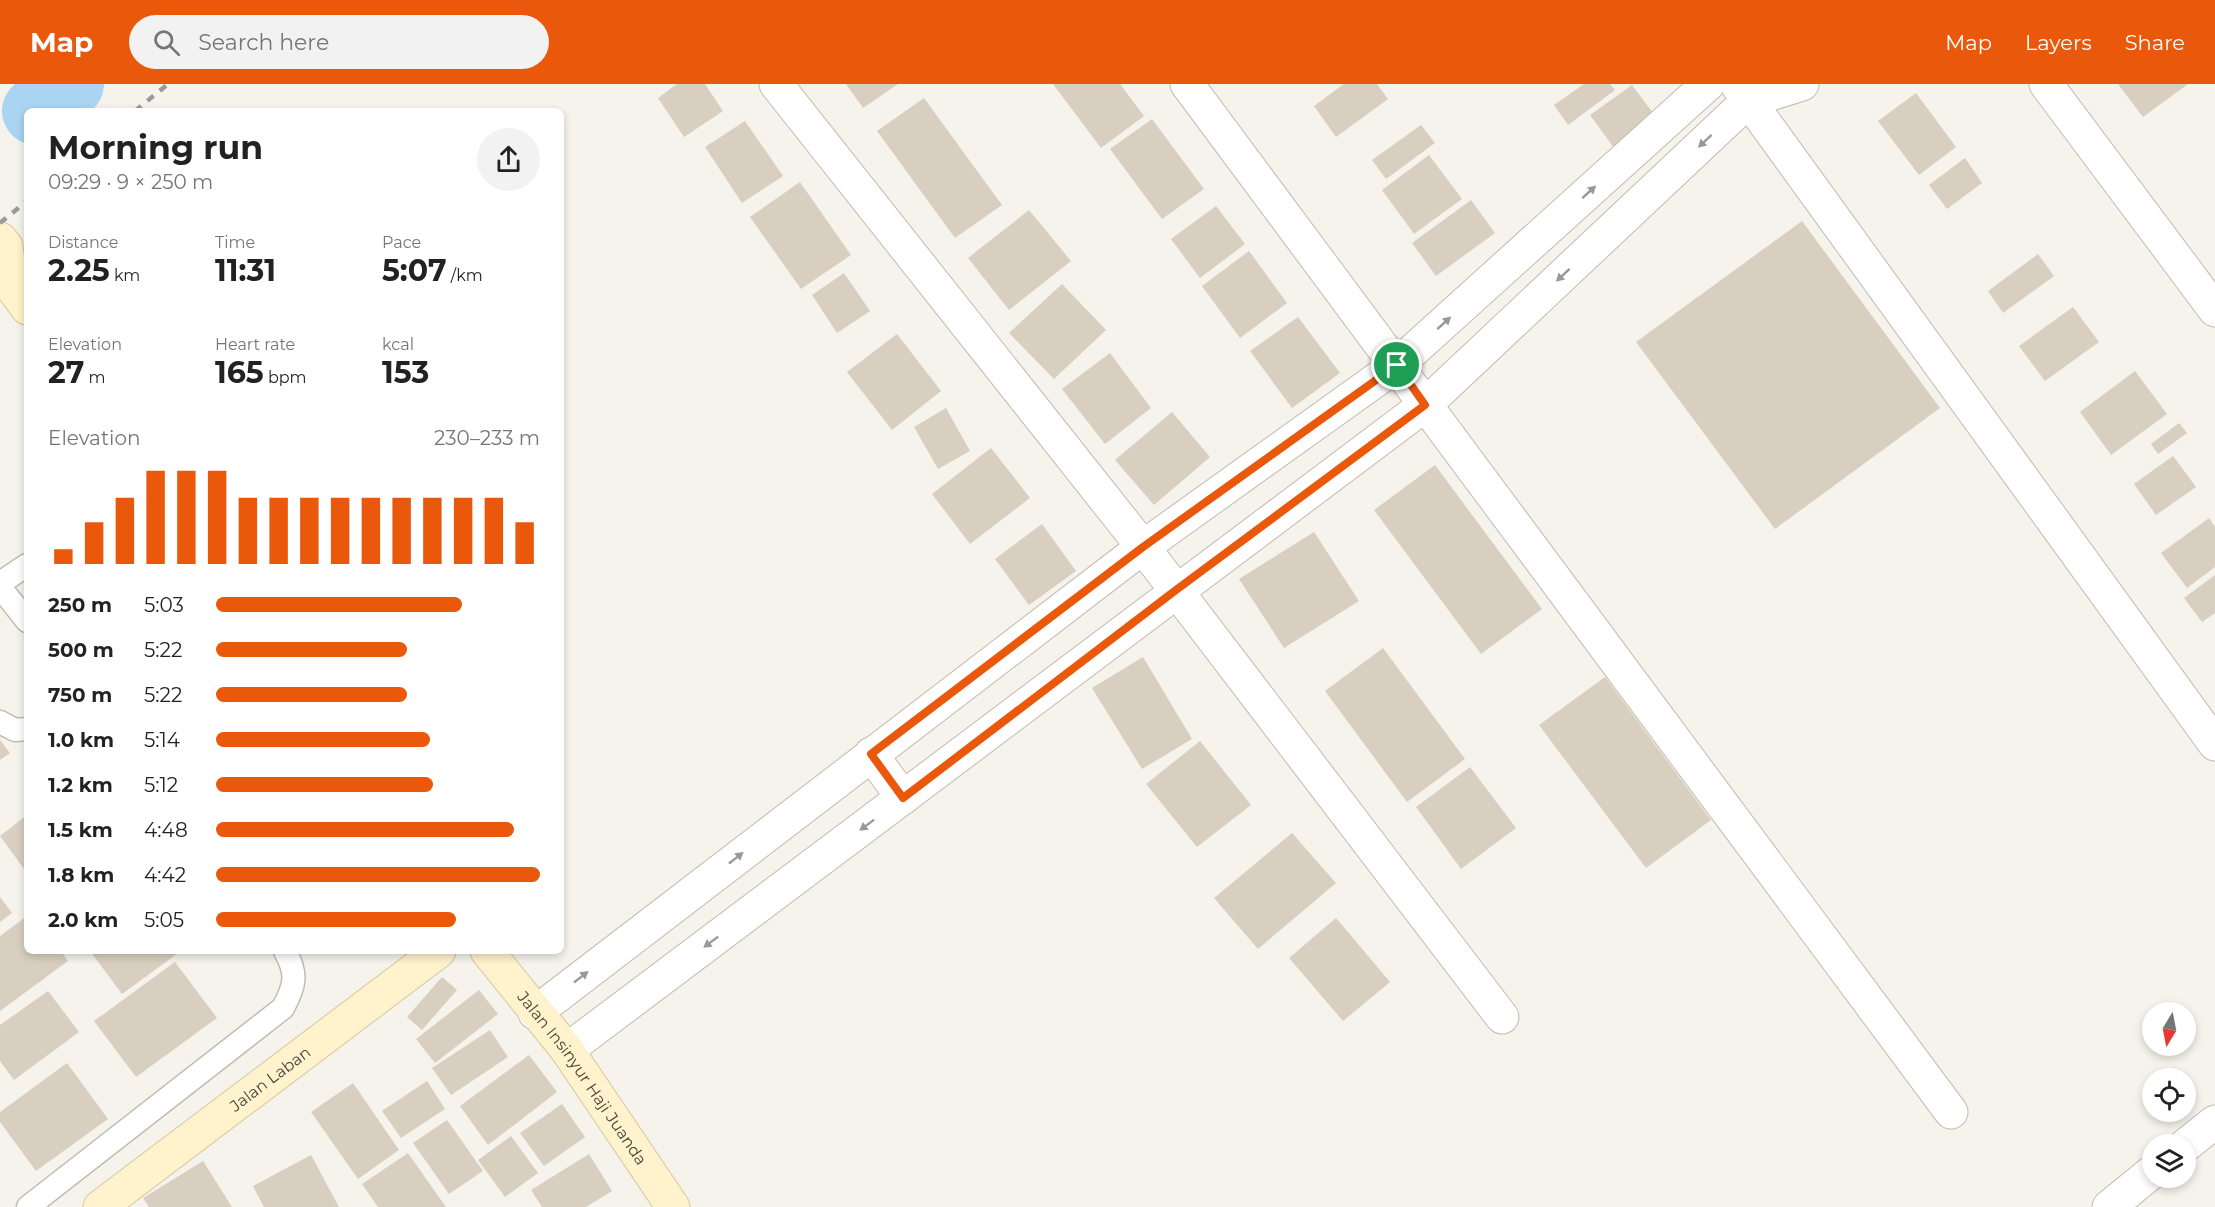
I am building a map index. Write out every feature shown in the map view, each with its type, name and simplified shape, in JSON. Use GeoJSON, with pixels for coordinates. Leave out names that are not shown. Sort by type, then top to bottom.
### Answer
{"type":"FeatureCollection","features":[{"type":"Feature","properties":{"kind":"street"},"geometry":{"type":"LineString","coordinates":[[776,84],[1143,547],[1502,1017]]}},
{"type":"Feature","properties":{"kind":"street"},"geometry":{"type":"LineString","coordinates":[[1187,84],[1951,1112]]}},
{"type":"Feature","properties":{"kind":"street"},"geometry":{"type":"LineString","coordinates":[[535,1012],[1143,547],[1397,365],[1708,84]]}},
{"type":"Feature","properties":{"kind":"street"},"geometry":{"type":"LineString","coordinates":[[567,1050],[1425,405],[1742,93],[1802,84]]}},
{"type":"Feature","properties":{"kind":"street"},"geometry":{"type":"LineString","coordinates":[[2049,85],[2215,310]]}},
{"type":"Feature","properties":{"kind":"street"},"geometry":{"type":"LineString","coordinates":[[1742,93],[2215,744]]}},
{"type":"Feature","properties":{"kind":"street"},"geometry":{"type":"LineString","coordinates":[[0,239],[6,246],[13,292]]}},
{"type":"Feature","properties":{"kind":"street"},"geometry":{"type":"LineString","coordinates":[[871,754],[903,798]]}},
{"type":"Feature","properties":{"kind":"street","name":"Jalan Laban"},"geometry":{"type":"LineString","coordinates":[[100,1207],[435,954]]}},
{"type":"Feature","properties":{"kind":"street","name":"Jalan Insinyur Haji Juanda"},"geometry":{"type":"LineString","coordinates":[[489,954],[567,1050],[673,1207]]}},
{"type":"Feature","properties":{"kind":"street"},"geometry":{"type":"LineString","coordinates":[[2196,1137],[2215,1122]]}},
{"type":"Feature","properties":{"kind":"street"},"geometry":{"type":"LineString","coordinates":[[2109,1207],[2142,1180]]}},
{"type":"Feature","properties":{"kind":"lane"},"geometry":{"type":"LineString","coordinates":[[24,567],[0,585],[24,617]]}},
{"type":"Feature","properties":{"kind":"lane"},"geometry":{"type":"LineString","coordinates":[[0,722],[15,730],[24,729]]}},
{"type":"Feature","properties":{"kind":"lane"},"geometry":{"type":"LineString","coordinates":[[28,1207],[283,1008],[290,996],[294,981],[294,970],[286,954]]}},
{"type":"Feature","properties":{"kind":"building"},"geometry":{"type":"Polygon","coordinates":[[[677,84],[705,84],[723,111],[684,137],[658,98],[677,84]]]}},
{"type":"Feature","properties":{"kind":"building"},"geometry":{"type":"Polygon","coordinates":[[[846,84],[898,84],[863,108],[846,84]]]}},
{"type":"Feature","properties":{"kind":"building"},"geometry":{"type":"Polygon","coordinates":[[[1053,84],[1120,84],[1144,116],[1101,148],[1053,84]]]}},
{"type":"Feature","properties":{"kind":"building"},"geometry":{"type":"Polygon","coordinates":[[[1344,84],[1377,84],[1388,99],[1336,137],[1314,106],[1344,84]]]}},
{"type":"Feature","properties":{"kind":"building"},"geometry":{"type":"Polygon","coordinates":[[[1584,84],[1610,84],[1615,90],[1568,125],[1554,105],[1584,84]]]}},
{"type":"Feature","properties":{"kind":"building"},"geometry":{"type":"Polygon","coordinates":[[[2118,84],[2188,84],[2143,117],[2118,84]]]}},
{"type":"Feature","properties":{"kind":"building"},"geometry":{"type":"Polygon","coordinates":[[[1632,85],[1659,121],[1617,152],[1590,115],[1632,85]]]}},
{"type":"Feature","properties":{"kind":"building"},"geometry":{"type":"Polygon","coordinates":[[[1916,93],[1956,147],[1919,175],[1878,121],[1916,93]]]}},
{"type":"Feature","properties":{"kind":"building"},"geometry":{"type":"Polygon","coordinates":[[[924,98],[1002,205],[955,238],[877,131],[924,98]]]}},
{"type":"Feature","properties":{"kind":"building"},"geometry":{"type":"Polygon","coordinates":[[[1152,119],[1204,189],[1162,219],[1110,149],[1152,119]]]}},
{"type":"Feature","properties":{"kind":"building"},"geometry":{"type":"Polygon","coordinates":[[[745,121],[783,176],[742,203],[705,147],[745,121]]]}},
{"type":"Feature","properties":{"kind":"building"},"geometry":{"type":"Polygon","coordinates":[[[1421,125],[1435,143],[1386,179],[1372,160],[1421,125]]]}},
{"type":"Feature","properties":{"kind":"building"},"geometry":{"type":"Polygon","coordinates":[[[1429,155],[1462,199],[1414,234],[1382,190],[1429,155]]]}},
{"type":"Feature","properties":{"kind":"building"},"geometry":{"type":"Polygon","coordinates":[[[1965,158],[1982,183],[1947,209],[1929,185],[1965,158]]]}},
{"type":"Feature","properties":{"kind":"building"},"geometry":{"type":"Polygon","coordinates":[[[800,182],[851,255],[801,289],[750,217],[800,182]]]}},
{"type":"Feature","properties":{"kind":"building"},"geometry":{"type":"Polygon","coordinates":[[[1471,200],[1495,233],[1436,276],[1412,243],[1471,200]]]}},
{"type":"Feature","properties":{"kind":"building"},"geometry":{"type":"Polygon","coordinates":[[[1216,206],[1245,244],[1200,278],[1171,239],[1216,206]]]}},
{"type":"Feature","properties":{"kind":"building"},"geometry":{"type":"Polygon","coordinates":[[[1029,210],[1071,261],[1009,310],[968,258],[1029,210]]]}},
{"type":"Feature","properties":{"kind":"building"},"geometry":{"type":"Polygon","coordinates":[[[1802,221],[1940,408],[1775,529],[1636,342],[1802,221]]]}},
{"type":"Feature","properties":{"kind":"building"},"geometry":{"type":"Polygon","coordinates":[[[1249,251],[1287,303],[1240,338],[1202,286],[1249,251]]]}},
{"type":"Feature","properties":{"kind":"building"},"geometry":{"type":"Polygon","coordinates":[[[2038,254],[2054,276],[2003,313],[1988,291],[2038,254]]]}},
{"type":"Feature","properties":{"kind":"building"},"geometry":{"type":"Polygon","coordinates":[[[844,273],[870,311],[837,333],[812,295],[844,273]]]}},
{"type":"Feature","properties":{"kind":"building"},"geometry":{"type":"Polygon","coordinates":[[[1062,284],[1106,330],[1054,379],[1009,333],[1062,284]]]}},
{"type":"Feature","properties":{"kind":"building"},"geometry":{"type":"Polygon","coordinates":[[[2073,307],[2099,342],[2045,381],[2019,346],[2073,307]]]}},
{"type":"Feature","properties":{"kind":"building"},"geometry":{"type":"Polygon","coordinates":[[[1298,317],[1340,373],[1292,408],[1250,351],[1298,317]]]}},
{"type":"Feature","properties":{"kind":"building"},"geometry":{"type":"Polygon","coordinates":[[[897,334],[941,391],[892,430],[847,372],[897,334]]]}},
{"type":"Feature","properties":{"kind":"building"},"geometry":{"type":"Polygon","coordinates":[[[1110,353],[1151,408],[1105,444],[1062,389],[1110,353]]]}},
{"type":"Feature","properties":{"kind":"building"},"geometry":{"type":"Polygon","coordinates":[[[2135,371],[2167,414],[2111,455],[2080,412],[2135,371]]]}},
{"type":"Feature","properties":{"kind":"building"},"geometry":{"type":"Polygon","coordinates":[[[946,408],[970,451],[938,469],[914,427],[946,408]]]}},
{"type":"Feature","properties":{"kind":"building"},"geometry":{"type":"Polygon","coordinates":[[[1172,412],[1210,457],[1154,505],[1115,460],[1172,412]]]}},
{"type":"Feature","properties":{"kind":"building"},"geometry":{"type":"Polygon","coordinates":[[[2179,423],[2187,433],[2158,454],[2151,444],[2179,423]]]}},
{"type":"Feature","properties":{"kind":"building"},"geometry":{"type":"Polygon","coordinates":[[[991,448],[1030,498],[970,544],[932,494],[991,448]]]}},
{"type":"Feature","properties":{"kind":"building"},"geometry":{"type":"Polygon","coordinates":[[[2173,456],[2196,487],[2156,515],[2134,484],[2173,456]]]}},
{"type":"Feature","properties":{"kind":"building"},"geometry":{"type":"Polygon","coordinates":[[[1435,465],[1542,609],[1481,654],[1374,510],[1435,465]]]}},
{"type":"Feature","properties":{"kind":"building"},"geometry":{"type":"Polygon","coordinates":[[[2209,518],[2215,527],[2215,567],[2187,588],[2161,553],[2209,518]]]}},
{"type":"Feature","properties":{"kind":"building"},"geometry":{"type":"Polygon","coordinates":[[[1042,524],[1076,571],[1029,605],[995,559],[1042,524]]]}},
{"type":"Feature","properties":{"kind":"building"},"geometry":{"type":"Polygon","coordinates":[[[1314,532],[1359,601],[1284,648],[1239,579],[1314,532]]]}},
{"type":"Feature","properties":{"kind":"building"},"geometry":{"type":"Polygon","coordinates":[[[2215,575],[2215,613],[2202,622],[2184,598],[2215,575]]]}},
{"type":"Feature","properties":{"kind":"building"},"geometry":{"type":"Polygon","coordinates":[[[1383,648],[1465,759],[1407,802],[1325,691],[1383,648]]]}},
{"type":"Feature","properties":{"kind":"building"},"geometry":{"type":"Polygon","coordinates":[[[1143,657],[1192,739],[1142,769],[1092,688],[1143,657]]]}},
{"type":"Feature","properties":{"kind":"building"},"geometry":{"type":"Polygon","coordinates":[[[1605,677],[1711,820],[1646,868],[1539,725],[1605,677]]]}},
{"type":"Feature","properties":{"kind":"building"},"geometry":{"type":"Polygon","coordinates":[[[0,740],[10,753],[0,760],[0,740]]]}},
{"type":"Feature","properties":{"kind":"building"},"geometry":{"type":"Polygon","coordinates":[[[1200,741],[1251,805],[1197,847],[1146,784],[1200,741]]]}},
{"type":"Feature","properties":{"kind":"building"},"geometry":{"type":"Polygon","coordinates":[[[1470,767],[1516,828],[1461,869],[1416,807],[1470,767]]]}},
{"type":"Feature","properties":{"kind":"building"},"geometry":{"type":"Polygon","coordinates":[[[24,817],[24,869],[0,836],[24,817]]]}},
{"type":"Feature","properties":{"kind":"building"},"geometry":{"type":"Polygon","coordinates":[[[1292,833],[1336,883],[1258,949],[1214,898],[1292,833]]]}},
{"type":"Feature","properties":{"kind":"building"},"geometry":{"type":"Polygon","coordinates":[[[0,897],[12,913],[0,922],[0,897]]]}},
{"type":"Feature","properties":{"kind":"building"},"geometry":{"type":"Polygon","coordinates":[[[24,918],[24,954],[63,954],[68,961],[0,1011],[0,936],[24,918]]]}},
{"type":"Feature","properties":{"kind":"building"},"geometry":{"type":"Polygon","coordinates":[[[1336,918],[1390,982],[1343,1021],[1289,958],[1336,918]]]}},
{"type":"Feature","properties":{"kind":"building"},"geometry":{"type":"Polygon","coordinates":[[[92,954],[177,954],[122,994],[92,954]]]}},
{"type":"Feature","properties":{"kind":"building"},"geometry":{"type":"Polygon","coordinates":[[[175,962],[217,1018],[136,1077],[94,1021],[175,962]]]}},
{"type":"Feature","properties":{"kind":"building"},"geometry":{"type":"Polygon","coordinates":[[[442,977],[457,990],[422,1030],[407,1017],[442,977]]]}},
{"type":"Feature","properties":{"kind":"building"},"geometry":{"type":"Polygon","coordinates":[[[479,990],[498,1014],[435,1063],[416,1039],[479,990]]]}},
{"type":"Feature","properties":{"kind":"building"},"geometry":{"type":"Polygon","coordinates":[[[48,991],[79,1032],[14,1080],[0,1061],[0,1025],[48,991]]]}},
{"type":"Feature","properties":{"kind":"building"},"geometry":{"type":"Polygon","coordinates":[[[490,1030],[508,1057],[451,1095],[432,1068],[490,1030]]]}},
{"type":"Feature","properties":{"kind":"building"},"geometry":{"type":"Polygon","coordinates":[[[529,1055],[557,1092],[488,1145],[460,1106],[529,1055]]]}},
{"type":"Feature","properties":{"kind":"building"},"geometry":{"type":"Polygon","coordinates":[[[67,1063],[108,1119],[36,1171],[0,1122],[0,1112],[67,1063]]]}},
{"type":"Feature","properties":{"kind":"building"},"geometry":{"type":"Polygon","coordinates":[[[427,1081],[445,1109],[401,1138],[382,1111],[427,1081]]]}},
{"type":"Feature","properties":{"kind":"building"},"geometry":{"type":"Polygon","coordinates":[[[353,1083],[399,1150],[358,1179],[311,1112],[353,1083]]]}},
{"type":"Feature","properties":{"kind":"building"},"geometry":{"type":"Polygon","coordinates":[[[562,1104],[585,1137],[544,1166],[520,1133],[562,1104]]]}},
{"type":"Feature","properties":{"kind":"building"},"geometry":{"type":"Polygon","coordinates":[[[447,1120],[483,1171],[449,1194],[413,1143],[447,1120]]]}},
{"type":"Feature","properties":{"kind":"building"},"geometry":{"type":"Polygon","coordinates":[[[511,1136],[538,1173],[505,1197],[478,1160],[511,1136]]]}},
{"type":"Feature","properties":{"kind":"building"},"geometry":{"type":"Polygon","coordinates":[[[408,1153],[446,1207],[378,1207],[362,1184],[408,1153]]]}},
{"type":"Feature","properties":{"kind":"building"},"geometry":{"type":"Polygon","coordinates":[[[589,1154],[612,1191],[586,1207],[542,1207],[531,1190],[589,1154]]]}},
{"type":"Feature","properties":{"kind":"building"},"geometry":{"type":"Polygon","coordinates":[[[311,1155],[339,1207],[264,1207],[253,1186],[311,1155]]]}},
{"type":"Feature","properties":{"kind":"building"},"geometry":{"type":"Polygon","coordinates":[[[203,1161],[232,1207],[149,1207],[143,1198],[203,1161]]]}},
{"type":"Feature","properties":{"kind":"waterway"},"geometry":{"type":"LineString","coordinates":[[40,108],[70,84]]}},
{"type":"Feature","properties":{"kind":"railway"},"geometry":{"type":"LineString","coordinates":[[139,108],[168,84]]}},
{"type":"Feature","properties":{"kind":"railway"},"geometry":{"type":"LineString","coordinates":[[0,223],[24,203]]}},
{"type":"Feature","properties":{"kind":"route"},"geometry":{"type":"LineString","coordinates":[[1397,365],[1425,405],[1176,590],[903,798],[871,754],[1143,547],[1397,365]]}}]}
